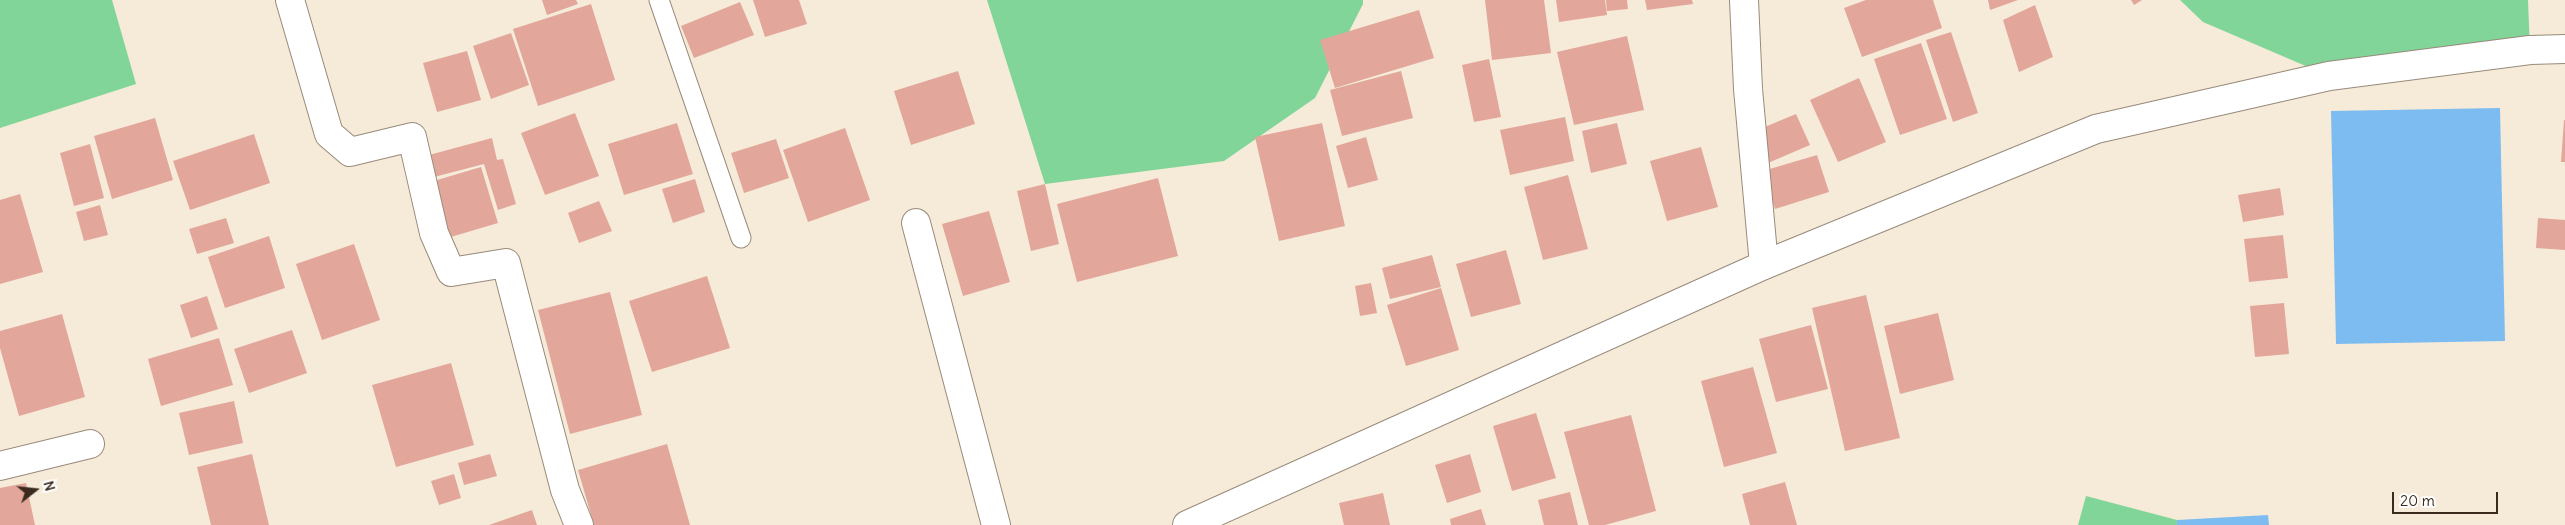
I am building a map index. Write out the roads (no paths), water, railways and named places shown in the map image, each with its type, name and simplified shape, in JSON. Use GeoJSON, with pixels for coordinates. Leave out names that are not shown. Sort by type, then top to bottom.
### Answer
{"type":"FeatureCollection","features":[{"type":"Feature","properties":{"kind":"street"},"geometry":{"type":"LineString","coordinates":[[290,0],[329,134],[350,152],[412,137],[434,233],[451,272],[506,263],[566,490],[579,525]]}},
{"type":"Feature","properties":{"kind":"street"},"geometry":{"type":"LineString","coordinates":[[1744,0],[1748,89],[1764,265]]}},
{"type":"Feature","properties":{"kind":"street"},"geometry":{"type":"LineString","coordinates":[[1186,525],[1764,265],[2096,129],[2329,76],[2530,50],[2565,49]]}},
{"type":"Feature","properties":{"kind":"street"},"geometry":{"type":"LineString","coordinates":[[916,223],[996,525]]}},
{"type":"Feature","properties":{"kind":"street"},"geometry":{"type":"LineString","coordinates":[[0,466],[90,444]]}},
{"type":"Feature","properties":{"kind":"lane"},"geometry":{"type":"LineString","coordinates":[[659,0],[741,238]]}},
{"type":"Feature","properties":{"kind":"water"},"geometry":{"type":"Polygon","coordinates":[[[2500,108],[2505,341],[2336,344],[2331,111],[2500,108]]]}},
{"type":"Feature","properties":{"kind":"water"},"geometry":{"type":"Polygon","coordinates":[[[2268,515],[2269,525],[2177,525],[2177,520],[2268,515]]]}}]}
